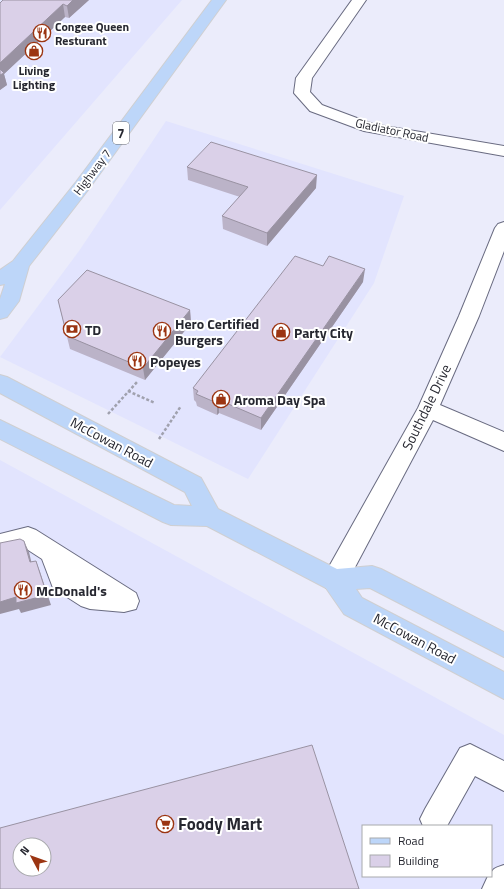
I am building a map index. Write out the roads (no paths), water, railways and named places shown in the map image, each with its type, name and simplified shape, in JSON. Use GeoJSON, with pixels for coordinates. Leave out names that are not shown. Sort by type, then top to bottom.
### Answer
{"type":"FeatureCollection","features":[{"type":"Feature","properties":{"kind":"main road","name":"Highway 7"},"geometry":{"type":"LineString","coordinates":[[0,279],[20,265],[82,186],[219,0]]}},
{"type":"Feature","properties":{"kind":"main road","name":"Highway 7"},"geometry":{"type":"LineString","coordinates":[[0,312],[9,301],[20,265]]}},
{"type":"Feature","properties":{"kind":"main road","name":"McCowan Road"},"geometry":{"type":"LineString","coordinates":[[0,383],[192,485],[210,516]]}},
{"type":"Feature","properties":{"kind":"main road","name":"McCowan Road"},"geometry":{"type":"LineString","coordinates":[[0,429],[171,515],[210,516],[335,580],[353,606],[504,686]]}},
{"type":"Feature","properties":{"kind":"main road"},"geometry":{"type":"LineString","coordinates":[[335,580],[372,577],[504,645]]}},
{"type":"Feature","properties":{"kind":"street","name":"Gladiator Road"},"geometry":{"type":"LineString","coordinates":[[359,0],[314,61],[304,78],[302,93],[316,108],[370,128],[504,151]]}},
{"type":"Feature","properties":{"kind":"street","name":"Southdale Drive"},"geometry":{"type":"LineString","coordinates":[[335,580],[428,409],[469,316],[504,228]]}},
{"type":"Feature","properties":{"kind":"street"},"geometry":{"type":"LineString","coordinates":[[428,409],[504,442]]}},
{"type":"Feature","properties":{"kind":"street"},"geometry":{"type":"LineString","coordinates":[[0,544],[28,537],[52,553],[62,580],[90,598],[127,601]]}},
{"type":"Feature","properties":{"kind":"street"},"geometry":{"type":"LineString","coordinates":[[435,820],[470,758],[504,777]]}},
{"type":"Feature","properties":{"kind":"street"},"geometry":{"type":"LineString","coordinates":[[498,889],[504,880]]}},
{"type":"Feature","properties":{"kind":"place","name":"Congee Queen Resturant"},"geometry":{"type":"Point","coordinates":[42,33]}},
{"type":"Feature","properties":{"kind":"place","name":"Living Lighting"},"geometry":{"type":"Point","coordinates":[34,51]}},
{"type":"Feature","properties":{"kind":"place","name":"TD"},"geometry":{"type":"Point","coordinates":[72,329]}},
{"type":"Feature","properties":{"kind":"place","name":"Hero Certified Burgers"},"geometry":{"type":"Point","coordinates":[162,331]}},
{"type":"Feature","properties":{"kind":"place","name":"Party City"},"geometry":{"type":"Point","coordinates":[281,332]}},
{"type":"Feature","properties":{"kind":"place","name":"Popeyes"},"geometry":{"type":"Point","coordinates":[137,361]}},
{"type":"Feature","properties":{"kind":"place","name":"Aroma Day Spa"},"geometry":{"type":"Point","coordinates":[221,399]}},
{"type":"Feature","properties":{"kind":"place","name":"McDonald's"},"geometry":{"type":"Point","coordinates":[23,590]}},
{"type":"Feature","properties":{"kind":"place","name":"Foody Mart"},"geometry":{"type":"Point","coordinates":[165,824]}}]}
